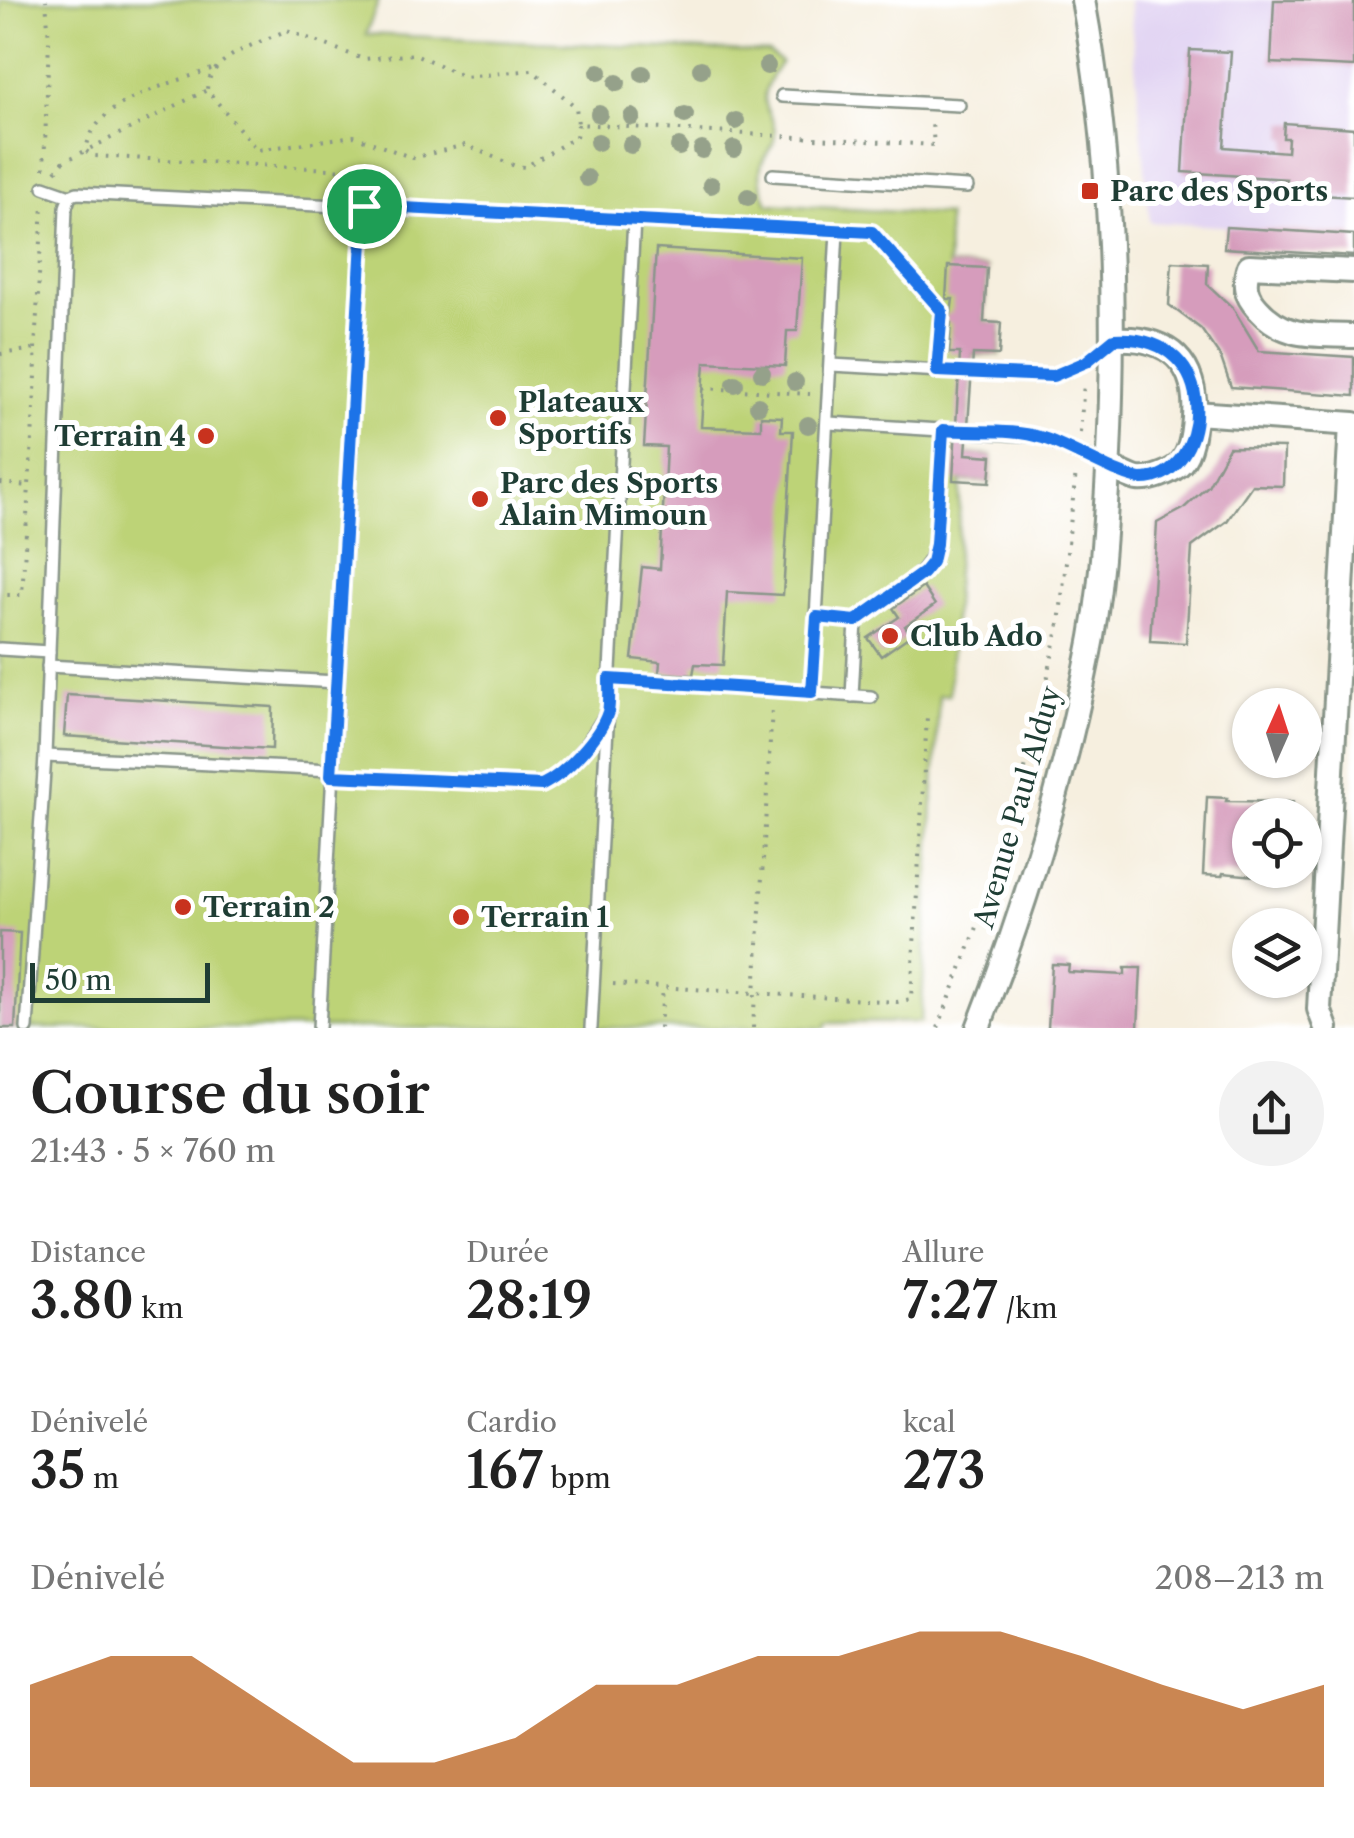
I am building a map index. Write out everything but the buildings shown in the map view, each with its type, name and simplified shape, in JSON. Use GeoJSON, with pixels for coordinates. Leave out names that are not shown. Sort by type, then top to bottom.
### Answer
{"type":"FeatureCollection","features":[{"type":"Feature","properties":{"kind":"street","name":"Avenue Paul Alduy"},"geometry":{"type":"LineString","coordinates":[[978,1028],[1006,956],[1060,788],[1090,653],[1108,466],[1114,339],[1104,125],[1084,0]]}},
{"type":"Feature","properties":{"kind":"street"},"geometry":{"type":"LineString","coordinates":[[1354,271],[1249,266],[1244,282],[1250,300],[1272,325],[1288,332],[1354,336]]}},
{"type":"Feature","properties":{"kind":"street"},"geometry":{"type":"LineString","coordinates":[[1108,466],[1140,480],[1181,464],[1192,439],[1195,414],[1192,379],[1177,355],[1146,340],[1114,339]]}},
{"type":"Feature","properties":{"kind":"street"},"geometry":{"type":"LineString","coordinates":[[1195,414],[1352,424],[1345,695],[1319,1009],[1326,1028]]}},
{"type":"Feature","properties":{"kind":"lane"},"geometry":{"type":"LineString","coordinates":[[782,96],[959,106]]}},
{"type":"Feature","properties":{"kind":"lane"},"geometry":{"type":"LineString","coordinates":[[773,176],[967,187]]}},
{"type":"Feature","properties":{"kind":"lane"},"geometry":{"type":"LineString","coordinates":[[44,187],[70,196]]}},
{"type":"Feature","properties":{"kind":"lane"},"geometry":{"type":"LineString","coordinates":[[26,1028],[45,756],[66,207],[70,196],[77,192],[872,232],[942,311],[937,371]]}},
{"type":"Feature","properties":{"kind":"lane"},"geometry":{"type":"LineString","coordinates":[[318,1028],[364,206]]}},
{"type":"Feature","properties":{"kind":"lane"},"geometry":{"type":"LineString","coordinates":[[591,1028],[634,219]]}},
{"type":"Feature","properties":{"kind":"lane"},"geometry":{"type":"LineString","coordinates":[[812,692],[837,231]]}},
{"type":"Feature","properties":{"kind":"lane"},"geometry":{"type":"LineString","coordinates":[[831,364],[1053,376],[1086,362],[1114,339]]}},
{"type":"Feature","properties":{"kind":"lane"},"geometry":{"type":"LineString","coordinates":[[829,423],[1037,436],[1108,466]]}},
{"type":"Feature","properties":{"kind":"lane"},"geometry":{"type":"LineString","coordinates":[[817,617],[856,621],[923,573],[932,562],[943,430]]}},
{"type":"Feature","properties":{"kind":"lane"},"geometry":{"type":"LineString","coordinates":[[852,696],[856,621]]}},
{"type":"Feature","properties":{"kind":"lane"},"geometry":{"type":"LineString","coordinates":[[0,649],[48,652]]}},
{"type":"Feature","properties":{"kind":"lane"},"geometry":{"type":"LineString","coordinates":[[48,666],[336,682]]}},
{"type":"Feature","properties":{"kind":"lane"},"geometry":{"type":"LineString","coordinates":[[609,679],[871,696]]}},
{"type":"Feature","properties":{"kind":"lane"},"geometry":{"type":"LineString","coordinates":[[45,756],[542,785],[572,764],[608,712]]}},
{"type":"Feature","properties":{"kind":"path"},"geometry":{"type":"LineString","coordinates":[[0,595],[22,595],[44,187],[49,40],[46,0]]}},
{"type":"Feature","properties":{"kind":"path"},"geometry":{"type":"LineString","coordinates":[[86,151],[92,132],[107,112],[215,67],[287,30],[363,59],[415,54],[465,77],[532,70],[576,108],[576,137],[526,167],[466,145],[413,158],[354,136],[257,150],[207,90],[208,77],[215,67]]}},
{"type":"Feature","properties":{"kind":"path"},"geometry":{"type":"LineString","coordinates":[[44,187],[63,162],[207,90]]}},
{"type":"Feature","properties":{"kind":"path"},"geometry":{"type":"LineString","coordinates":[[578,124],[934,145],[931,104]]}},
{"type":"Feature","properties":{"kind":"path"},"geometry":{"type":"LineString","coordinates":[[86,151],[94,156],[366,170],[366,178]]}},
{"type":"Feature","properties":{"kind":"path"},"geometry":{"type":"LineString","coordinates":[[0,354],[35,348]]}},
{"type":"Feature","properties":{"kind":"path"},"geometry":{"type":"LineString","coordinates":[[938,1028],[996,878],[1041,710],[1060,624],[1086,362]]}},
{"type":"Feature","properties":{"kind":"path"},"geometry":{"type":"LineString","coordinates":[[703,388],[830,395]]}},
{"type":"Feature","properties":{"kind":"path"},"geometry":{"type":"LineString","coordinates":[[0,483],[29,486]]}},
{"type":"Feature","properties":{"kind":"path"},"geometry":{"type":"LineString","coordinates":[[753,1028],[773,690]]}},
{"type":"Feature","properties":{"kind":"path"},"geometry":{"type":"LineString","coordinates":[[593,983],[896,1002],[911,999],[927,716]]}},
{"type":"Feature","properties":{"kind":"path"},"geometry":{"type":"LineString","coordinates":[[660,1028],[662,987]]}},
{"type":"Feature","properties":{"kind":"shaded area"},"geometry":{"type":"Polygon","coordinates":[[[1129,0],[1354,0],[1354,234],[1150,222],[1129,0]]]}},
{"type":"Feature","properties":{"kind":"green space","name":"Parc des Sports Alain Mimoun"},"geometry":{"type":"Polygon","coordinates":[[[0,0],[379,0],[366,34],[769,53],[781,62],[770,79],[764,101],[775,132],[760,170],[768,204],[947,215],[948,266],[987,268],[984,322],[1001,324],[999,355],[973,355],[966,454],[992,456],[990,482],[961,481],[949,695],[939,695],[921,1022],[827,1023],[825,1028],[0,1028],[0,0]]]}},
{"type":"Feature","properties":{"kind":"place","name":"Parc des Sports"},"geometry":{"type":"Point","coordinates":[1090,191]}},
{"type":"Feature","properties":{"kind":"place","name":"Plateaux Sportifs"},"geometry":{"type":"Point","coordinates":[498,418]}},
{"type":"Feature","properties":{"kind":"place","name":"Terrain 4"},"geometry":{"type":"Point","coordinates":[206,436]}},
{"type":"Feature","properties":{"kind":"place","name":"Parc des Sports Alain Mimoun"},"geometry":{"type":"Point","coordinates":[480,499]}},
{"type":"Feature","properties":{"kind":"place","name":"Club Ado"},"geometry":{"type":"Point","coordinates":[890,636]}},
{"type":"Feature","properties":{"kind":"place","name":"Terrain 2"},"geometry":{"type":"Point","coordinates":[183,907]}},
{"type":"Feature","properties":{"kind":"place","name":"Terrain 1"},"geometry":{"type":"Point","coordinates":[461,917]}},
{"type":"Feature","properties":{"kind":"route"},"geometry":{"type":"LineString","coordinates":[[364,206],[872,232],[942,311],[937,371],[1053,376],[1086,362],[1114,339],[1146,340],[1177,355],[1192,379],[1192,439],[1181,464],[1140,480],[1037,436],[943,430],[932,562],[923,573],[856,621],[817,617],[812,692],[609,679],[608,712],[572,764],[542,785],[331,776],[364,206]]}}]}
